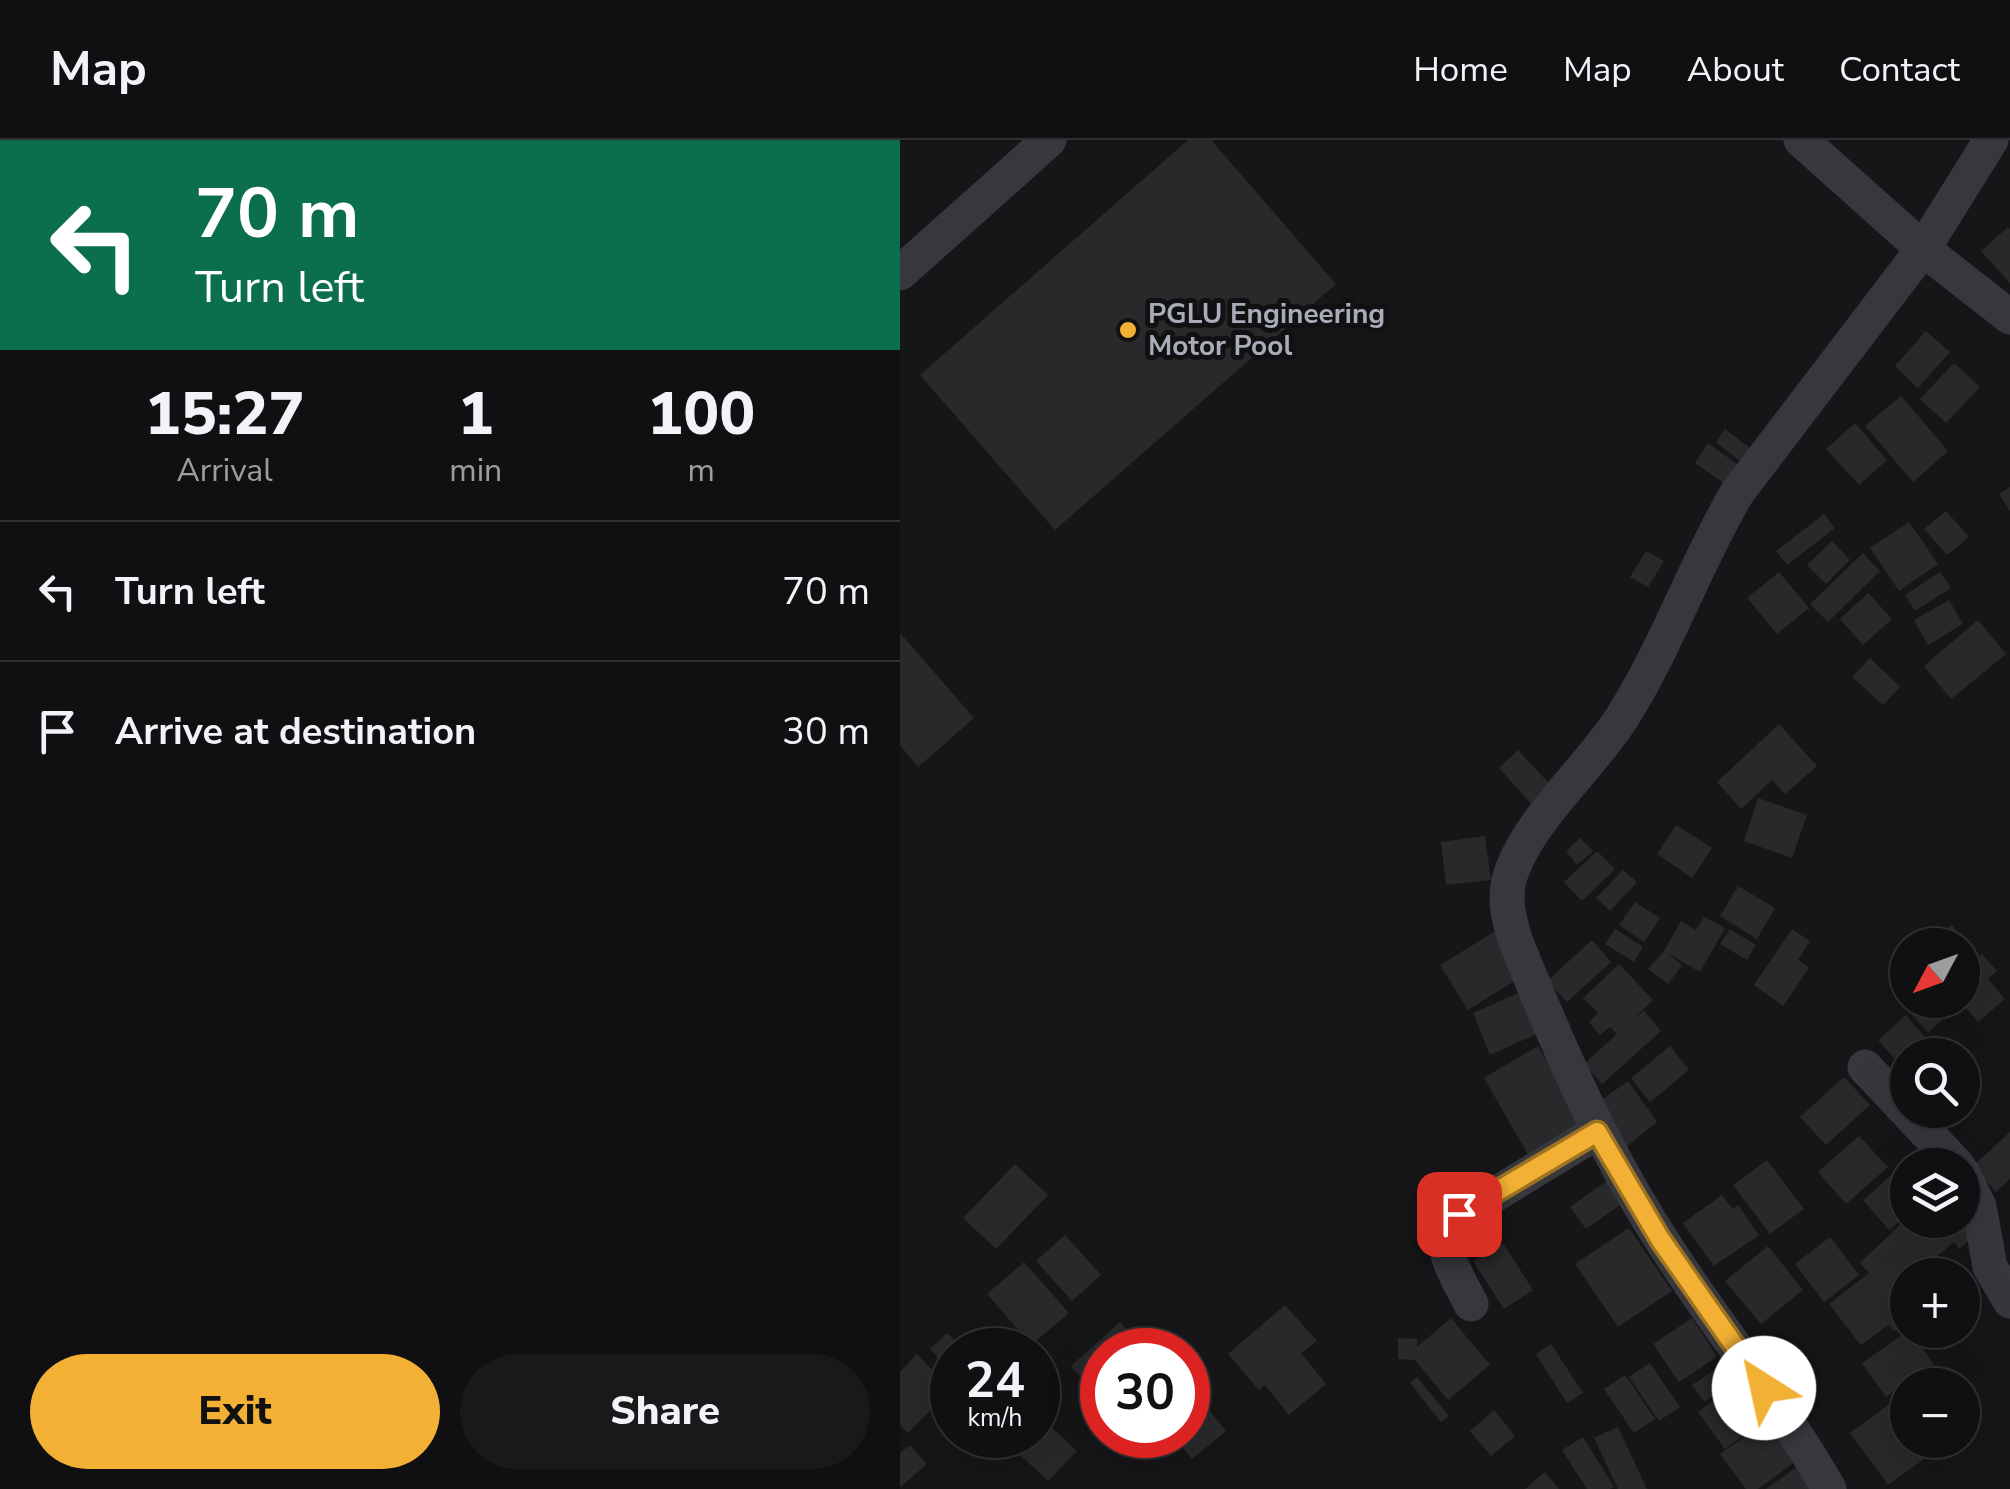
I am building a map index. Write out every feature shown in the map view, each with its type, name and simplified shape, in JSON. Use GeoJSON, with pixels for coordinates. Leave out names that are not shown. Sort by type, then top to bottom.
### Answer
{"type":"FeatureCollection","features":[{"type":"Feature","properties":{"kind":"street"},"geometry":{"type":"LineString","coordinates":[[900,273],[1049,140]]}},
{"type":"Feature","properties":{"kind":"street"},"geometry":{"type":"LineString","coordinates":[[1801,140],[1923,250],[2010,317]]}},
{"type":"Feature","properties":{"kind":"street"},"geometry":{"type":"LineString","coordinates":[[1829,1489],[1786,1420],[1660,1239],[1597,1132],[1572,1080],[1508,917],[1506,891],[1524,846],[1620,721],[1737,493],[1923,250],[1991,140]]}},
{"type":"Feature","properties":{"kind":"street"},"geometry":{"type":"LineString","coordinates":[[1866,1067],[1941,1148]]}},
{"type":"Feature","properties":{"kind":"street"},"geometry":{"type":"LineString","coordinates":[[1471,1304],[1448,1256],[1445,1237],[1452,1221],[1597,1132]]}},
{"type":"Feature","properties":{"kind":"street"},"geometry":{"type":"LineString","coordinates":[[1980,1206],[1990,1266],[2010,1301]]}},
{"type":"Feature","properties":{"kind":"building","name":"PGLU Engineering Motor Pool"},"geometry":{"type":"Polygon","coordinates":[[[1188,140],[1211,140],[1336,284],[1055,530],[920,375],[1188,140]]]}},
{"type":"Feature","properties":{"kind":"building"},"geometry":{"type":"Polygon","coordinates":[[[2010,229],[2010,283],[1981,251],[2010,229]]]}},
{"type":"Feature","properties":{"kind":"building"},"geometry":{"type":"Polygon","coordinates":[[[1926,331],[1950,352],[1918,388],[1895,366],[1926,331]]]}},
{"type":"Feature","properties":{"kind":"building"},"geometry":{"type":"Polygon","coordinates":[[[1954,363],[1980,387],[1946,423],[1920,399],[1954,363]]]}},
{"type":"Feature","properties":{"kind":"building"},"geometry":{"type":"Polygon","coordinates":[[[1901,396],[1948,451],[1913,482],[1865,426],[1901,396]]]}},
{"type":"Feature","properties":{"kind":"building"},"geometry":{"type":"Polygon","coordinates":[[[1855,423],[1887,460],[1859,485],[1826,449],[1855,423]]]}},
{"type":"Feature","properties":{"kind":"building"},"geometry":{"type":"Polygon","coordinates":[[[1725,429],[1751,449],[1741,462],[1716,442],[1725,429]]]}},
{"type":"Feature","properties":{"kind":"building"},"geometry":{"type":"Polygon","coordinates":[[[1708,443],[1738,465],[1725,484],[1695,463],[1708,443]]]}},
{"type":"Feature","properties":{"kind":"building"},"geometry":{"type":"Polygon","coordinates":[[[2010,487],[2010,511],[1999,494],[2010,487]]]}},
{"type":"Feature","properties":{"kind":"building"},"geometry":{"type":"Polygon","coordinates":[[[1946,511],[1969,537],[1947,555],[1924,529],[1946,511]]]}},
{"type":"Feature","properties":{"kind":"building"},"geometry":{"type":"Polygon","coordinates":[[[1824,514],[1835,528],[1787,565],[1776,551],[1824,514]]]}},
{"type":"Feature","properties":{"kind":"building"},"geometry":{"type":"Polygon","coordinates":[[[1909,522],[1938,564],[1899,591],[1870,548],[1909,522]]]}},
{"type":"Feature","properties":{"kind":"building"},"geometry":{"type":"Polygon","coordinates":[[[1832,541],[1850,560],[1826,584],[1807,565],[1832,541]]]}},
{"type":"Feature","properties":{"kind":"building"},"geometry":{"type":"Polygon","coordinates":[[[1646,551],[1664,561],[1648,587],[1630,577],[1646,551]]]}},
{"type":"Feature","properties":{"kind":"building"},"geometry":{"type":"Polygon","coordinates":[[[1863,553],[1880,571],[1828,622],[1810,604],[1863,553]]]}},
{"type":"Feature","properties":{"kind":"building"},"geometry":{"type":"Polygon","coordinates":[[[1779,572],[1809,608],[1777,634],[1747,598],[1779,572]]]}},
{"type":"Feature","properties":{"kind":"building"},"geometry":{"type":"Polygon","coordinates":[[[1940,572],[1951,588],[1915,611],[1905,595],[1940,572]]]}},
{"type":"Feature","properties":{"kind":"building"},"geometry":{"type":"Polygon","coordinates":[[[1868,593],[1892,619],[1863,645],[1840,619],[1868,593]]]}},
{"type":"Feature","properties":{"kind":"building"},"geometry":{"type":"Polygon","coordinates":[[[1949,600],[1963,624],[1928,645],[1914,620],[1949,600]]]}},
{"type":"Feature","properties":{"kind":"building"},"geometry":{"type":"Polygon","coordinates":[[[1978,620],[2006,654],[1951,699],[1924,666],[1978,620]]]}},
{"type":"Feature","properties":{"kind":"building"},"geometry":{"type":"Polygon","coordinates":[[[900,633],[974,718],[918,767],[900,745],[900,633]]]}},
{"type":"Feature","properties":{"kind":"building"},"geometry":{"type":"Polygon","coordinates":[[[1870,658],[1900,687],[1883,705],[1852,677],[1870,658]]]}},
{"type":"Feature","properties":{"kind":"building"},"geometry":{"type":"Polygon","coordinates":[[[1779,724],[1817,766],[1785,794],[1772,780],[1741,809],[1717,782],[1779,724]]]}},
{"type":"Feature","properties":{"kind":"building"},"geometry":{"type":"Polygon","coordinates":[[[1518,750],[1555,790],[1535,808],[1499,768],[1518,750]]]}},
{"type":"Feature","properties":{"kind":"building"},"geometry":{"type":"Polygon","coordinates":[[[1758,798],[1807,815],[1792,858],[1744,841],[1758,798]]]}},
{"type":"Feature","properties":{"kind":"building"},"geometry":{"type":"Polygon","coordinates":[[[1676,825],[1712,848],[1692,878],[1657,854],[1676,825]]]}},
{"type":"Feature","properties":{"kind":"building"},"geometry":{"type":"Polygon","coordinates":[[[1485,836],[1491,880],[1446,885],[1441,842],[1485,836]]]}},
{"type":"Feature","properties":{"kind":"building"},"geometry":{"type":"Polygon","coordinates":[[[1580,838],[1593,851],[1577,865],[1566,851],[1580,838]]]}},
{"type":"Feature","properties":{"kind":"building"},"geometry":{"type":"Polygon","coordinates":[[[1597,851],[1615,869],[1582,901],[1564,882],[1597,851]]]}},
{"type":"Feature","properties":{"kind":"building"},"geometry":{"type":"Polygon","coordinates":[[[1623,870],[1637,882],[1610,911],[1596,898],[1623,870]]]}},
{"type":"Feature","properties":{"kind":"building"},"geometry":{"type":"Polygon","coordinates":[[[1738,886],[1775,908],[1757,939],[1720,916],[1738,886]]]}},
{"type":"Feature","properties":{"kind":"building"},"geometry":{"type":"Polygon","coordinates":[[[1635,902],[1660,918],[1644,942],[1619,925],[1635,902]]]}},
{"type":"Feature","properties":{"kind":"building"},"geometry":{"type":"Polygon","coordinates":[[[1704,917],[1725,928],[1700,972],[1667,953],[1682,965],[1668,984],[1648,969],[1681,921],[1696,930],[1704,917]]]}},
{"type":"Feature","properties":{"kind":"building"},"geometry":{"type":"Polygon","coordinates":[[[1499,929],[1527,973],[1468,1010],[1440,965],[1499,929]]]}},
{"type":"Feature","properties":{"kind":"building"},"geometry":{"type":"Polygon","coordinates":[[[1615,929],[1643,947],[1634,962],[1605,944],[1615,929]]]}},
{"type":"Feature","properties":{"kind":"building"},"geometry":{"type":"Polygon","coordinates":[[[1730,929],[1756,945],[1747,960],[1720,944],[1730,929]]]}},
{"type":"Feature","properties":{"kind":"building"},"geometry":{"type":"Polygon","coordinates":[[[1792,929],[1810,941],[1798,960],[1809,968],[1783,1006],[1754,985],[1792,929]]]}},
{"type":"Feature","properties":{"kind":"building"},"geometry":{"type":"Polygon","coordinates":[[[1592,940],[1611,962],[1567,1002],[1547,981],[1592,940]]]}},
{"type":"Feature","properties":{"kind":"building"},"geometry":{"type":"Polygon","coordinates":[[[1980,956],[1997,971],[1988,979],[2005,999],[1978,1022],[1975,1018],[1980,1018],[1980,956]]]}},
{"type":"Feature","properties":{"kind":"building"},"geometry":{"type":"Polygon","coordinates":[[[1619,964],[1653,1000],[1632,1020],[1644,1011],[1661,1031],[1602,1084],[1584,1064],[1617,1034],[1610,1027],[1600,1035],[1589,1022],[1598,1013],[1583,998],[1619,964]]]}},
{"type":"Feature","properties":{"kind":"building"},"geometry":{"type":"Polygon","coordinates":[[[1530,988],[1548,1029],[1490,1055],[1473,1013],[1530,988]]]}},
{"type":"Feature","properties":{"kind":"building"},"geometry":{"type":"Polygon","coordinates":[[[1903,1018],[1909,1018],[1926,1038],[1890,1038],[1890,1054],[1878,1040],[1903,1018]]]}},
{"type":"Feature","properties":{"kind":"building"},"geometry":{"type":"Polygon","coordinates":[[[1915,1018],[1944,1018],[1928,1033],[1915,1018]]]}},
{"type":"Feature","properties":{"kind":"building"},"geometry":{"type":"Polygon","coordinates":[[[1538,1046],[1587,1131],[1533,1163],[1484,1078],[1538,1046]]]}},
{"type":"Feature","properties":{"kind":"building"},"geometry":{"type":"Polygon","coordinates":[[[1670,1046],[1689,1070],[1650,1102],[1631,1078],[1670,1046]]]}},
{"type":"Feature","properties":{"kind":"building"},"geometry":{"type":"Polygon","coordinates":[[[1844,1077],[1870,1105],[1826,1145],[1800,1117],[1844,1077]]]}},
{"type":"Feature","properties":{"kind":"building"},"geometry":{"type":"Polygon","coordinates":[[[1628,1081],[1657,1122],[1623,1149],[1600,1101],[1628,1081]]]}},
{"type":"Feature","properties":{"kind":"building"},"geometry":{"type":"Polygon","coordinates":[[[2010,1132],[2010,1179],[1996,1192],[1980,1174],[1980,1160],[2010,1132]]]}},
{"type":"Feature","properties":{"kind":"building"},"geometry":{"type":"Polygon","coordinates":[[[1859,1136],[1888,1167],[1846,1204],[1818,1172],[1859,1136]]]}},
{"type":"Feature","properties":{"kind":"building"},"geometry":{"type":"Polygon","coordinates":[[[1767,1160],[1804,1209],[1770,1234],[1733,1185],[1767,1160]]]}},
{"type":"Feature","properties":{"kind":"building"},"geometry":{"type":"Polygon","coordinates":[[[1015,1164],[1048,1195],[996,1249],[963,1218],[1015,1164]]]}},
{"type":"Feature","properties":{"kind":"building"},"geometry":{"type":"Polygon","coordinates":[[[1890,1176],[1890,1229],[1889,1230],[1863,1200],[1890,1176]]]}},
{"type":"Feature","properties":{"kind":"building"},"geometry":{"type":"Polygon","coordinates":[[[1611,1178],[1627,1200],[1586,1229],[1570,1207],[1611,1178]]]}},
{"type":"Feature","properties":{"kind":"building"},"geometry":{"type":"Polygon","coordinates":[[[1722,1195],[1733,1209],[1738,1205],[1759,1235],[1714,1266],[1683,1223],[1722,1195]]]}},
{"type":"Feature","properties":{"kind":"building"},"geometry":{"type":"Polygon","coordinates":[[[1629,1228],[1672,1291],[1618,1327],[1575,1264],[1629,1228]]]}},
{"type":"Feature","properties":{"kind":"building"},"geometry":{"type":"Polygon","coordinates":[[[1890,1234],[1890,1238],[1972,1238],[1959,1249],[1954,1242],[1937,1258],[1890,1258],[1890,1327],[1861,1345],[1829,1304],[1869,1273],[1860,1263],[1890,1234]]]}},
{"type":"Feature","properties":{"kind":"building"},"geometry":{"type":"Polygon","coordinates":[[[1065,1235],[1101,1275],[1072,1301],[1036,1261],[1065,1235]]]}},
{"type":"Feature","properties":{"kind":"building"},"geometry":{"type":"Polygon","coordinates":[[[1830,1237],[1859,1275],[1824,1302],[1795,1264],[1830,1237]]]}},
{"type":"Feature","properties":{"kind":"building"},"geometry":{"type":"Polygon","coordinates":[[[1503,1243],[1533,1290],[1504,1309],[1473,1261],[1503,1243]]]}},
{"type":"Feature","properties":{"kind":"building"},"geometry":{"type":"Polygon","coordinates":[[[1768,1246],[1803,1290],[1761,1324],[1725,1281],[1768,1246]]]}},
{"type":"Feature","properties":{"kind":"building"},"geometry":{"type":"Polygon","coordinates":[[[1024,1262],[1069,1313],[1051,1328],[1016,1328],[987,1294],[1024,1262]]]}},
{"type":"Feature","properties":{"kind":"building"},"geometry":{"type":"Polygon","coordinates":[[[1285,1305],[1317,1341],[1301,1353],[1326,1384],[1289,1415],[1265,1385],[1259,1390],[1228,1354],[1285,1305]]]}},
{"type":"Feature","properties":{"kind":"building"},"geometry":{"type":"Polygon","coordinates":[[[1451,1318],[1490,1365],[1448,1400],[1415,1360],[1398,1359],[1398,1338],[1417,1339],[1417,1347],[1451,1318]]]}},
{"type":"Feature","properties":{"kind":"building"},"geometry":{"type":"Polygon","coordinates":[[[1692,1318],[1717,1357],[1679,1382],[1653,1344],[1692,1318]]]}},
{"type":"Feature","properties":{"kind":"building"},"geometry":{"type":"Polygon","coordinates":[[[1890,1343],[1890,1348],[1922,1348],[1934,1364],[1928,1368],[1890,1368],[1890,1394],[1886,1397],[1862,1363],[1890,1343]]]}},
{"type":"Feature","properties":{"kind":"building"},"geometry":{"type":"Polygon","coordinates":[[[1551,1344],[1583,1393],[1567,1403],[1536,1354],[1551,1344]]]}},
{"type":"Feature","properties":{"kind":"building"},"geometry":{"type":"Polygon","coordinates":[[[1789,1345],[1810,1371],[1788,1388],[1768,1362],[1789,1345]]]}},
{"type":"Feature","properties":{"kind":"building"},"geometry":{"type":"Polygon","coordinates":[[[917,1354],[930,1367],[930,1410],[908,1433],[900,1425],[900,1372],[917,1354]]]}},
{"type":"Feature","properties":{"kind":"building"},"geometry":{"type":"Polygon","coordinates":[[[1080,1358],[1080,1376],[1071,1366],[1080,1358]]]}},
{"type":"Feature","properties":{"kind":"building"},"geometry":{"type":"Polygon","coordinates":[[[1650,1363],[1680,1407],[1659,1421],[1629,1377],[1650,1363]]]}},
{"type":"Feature","properties":{"kind":"building"},"geometry":{"type":"Polygon","coordinates":[[[1717,1368],[1729,1386],[1704,1402],[1692,1385],[1717,1368]]]}},
{"type":"Feature","properties":{"kind":"building"},"geometry":{"type":"Polygon","coordinates":[[[1625,1375],[1655,1419],[1634,1433],[1604,1389],[1625,1375]]]}},
{"type":"Feature","properties":{"kind":"building"},"geometry":{"type":"Polygon","coordinates":[[[1417,1377],[1449,1416],[1441,1422],[1410,1383],[1417,1377]]]}},
{"type":"Feature","properties":{"kind":"building"},"geometry":{"type":"Polygon","coordinates":[[[1736,1384],[1763,1421],[1725,1449],[1698,1412],[1736,1384]]]}},
{"type":"Feature","properties":{"kind":"building"},"geometry":{"type":"Polygon","coordinates":[[[1890,1403],[1890,1458],[1925,1458],[1888,1485],[1850,1433],[1890,1403]]]}},
{"type":"Feature","properties":{"kind":"building"},"geometry":{"type":"Polygon","coordinates":[[[1494,1410],[1515,1436],[1491,1456],[1470,1431],[1494,1410]]]}},
{"type":"Feature","properties":{"kind":"building"},"geometry":{"type":"Polygon","coordinates":[[[1210,1411],[1226,1431],[1210,1444],[1210,1411]]]}},
{"type":"Feature","properties":{"kind":"building"},"geometry":{"type":"Polygon","coordinates":[[[1769,1419],[1799,1459],[1758,1489],[1746,1489],[1720,1454],[1769,1419]]]}},
{"type":"Feature","properties":{"kind":"building"},"geometry":{"type":"Polygon","coordinates":[[[1618,1427],[1647,1489],[1618,1489],[1594,1438],[1618,1427]]]}},
{"type":"Feature","properties":{"kind":"building"},"geometry":{"type":"Polygon","coordinates":[[[1060,1435],[1077,1451],[1048,1481],[1024,1458],[1060,1458],[1060,1435]]]}},
{"type":"Feature","properties":{"kind":"building"},"geometry":{"type":"Polygon","coordinates":[[[1583,1437],[1614,1487],[1587,1489],[1562,1450],[1583,1437]]]}},
{"type":"Feature","properties":{"kind":"building"},"geometry":{"type":"Polygon","coordinates":[[[910,1445],[927,1464],[900,1487],[900,1453],[910,1445]]]}},
{"type":"Feature","properties":{"kind":"building"},"geometry":{"type":"Polygon","coordinates":[[[1797,1467],[1813,1489],[1766,1489],[1797,1467]]]}},
{"type":"Feature","properties":{"kind":"building"},"geometry":{"type":"Polygon","coordinates":[[[1545,1472],[1559,1489],[1525,1489],[1545,1472]]]}},
{"type":"Feature","properties":{"kind":"place","name":"PGLU Engineering Motor Pool"},"geometry":{"type":"Point","coordinates":[1128,330]}},
{"type":"Feature","properties":{"kind":"route"},"geometry":{"type":"LineString","coordinates":[[1459,1214],[1597,1132],[1660,1239],[1764,1388]]}}]}
